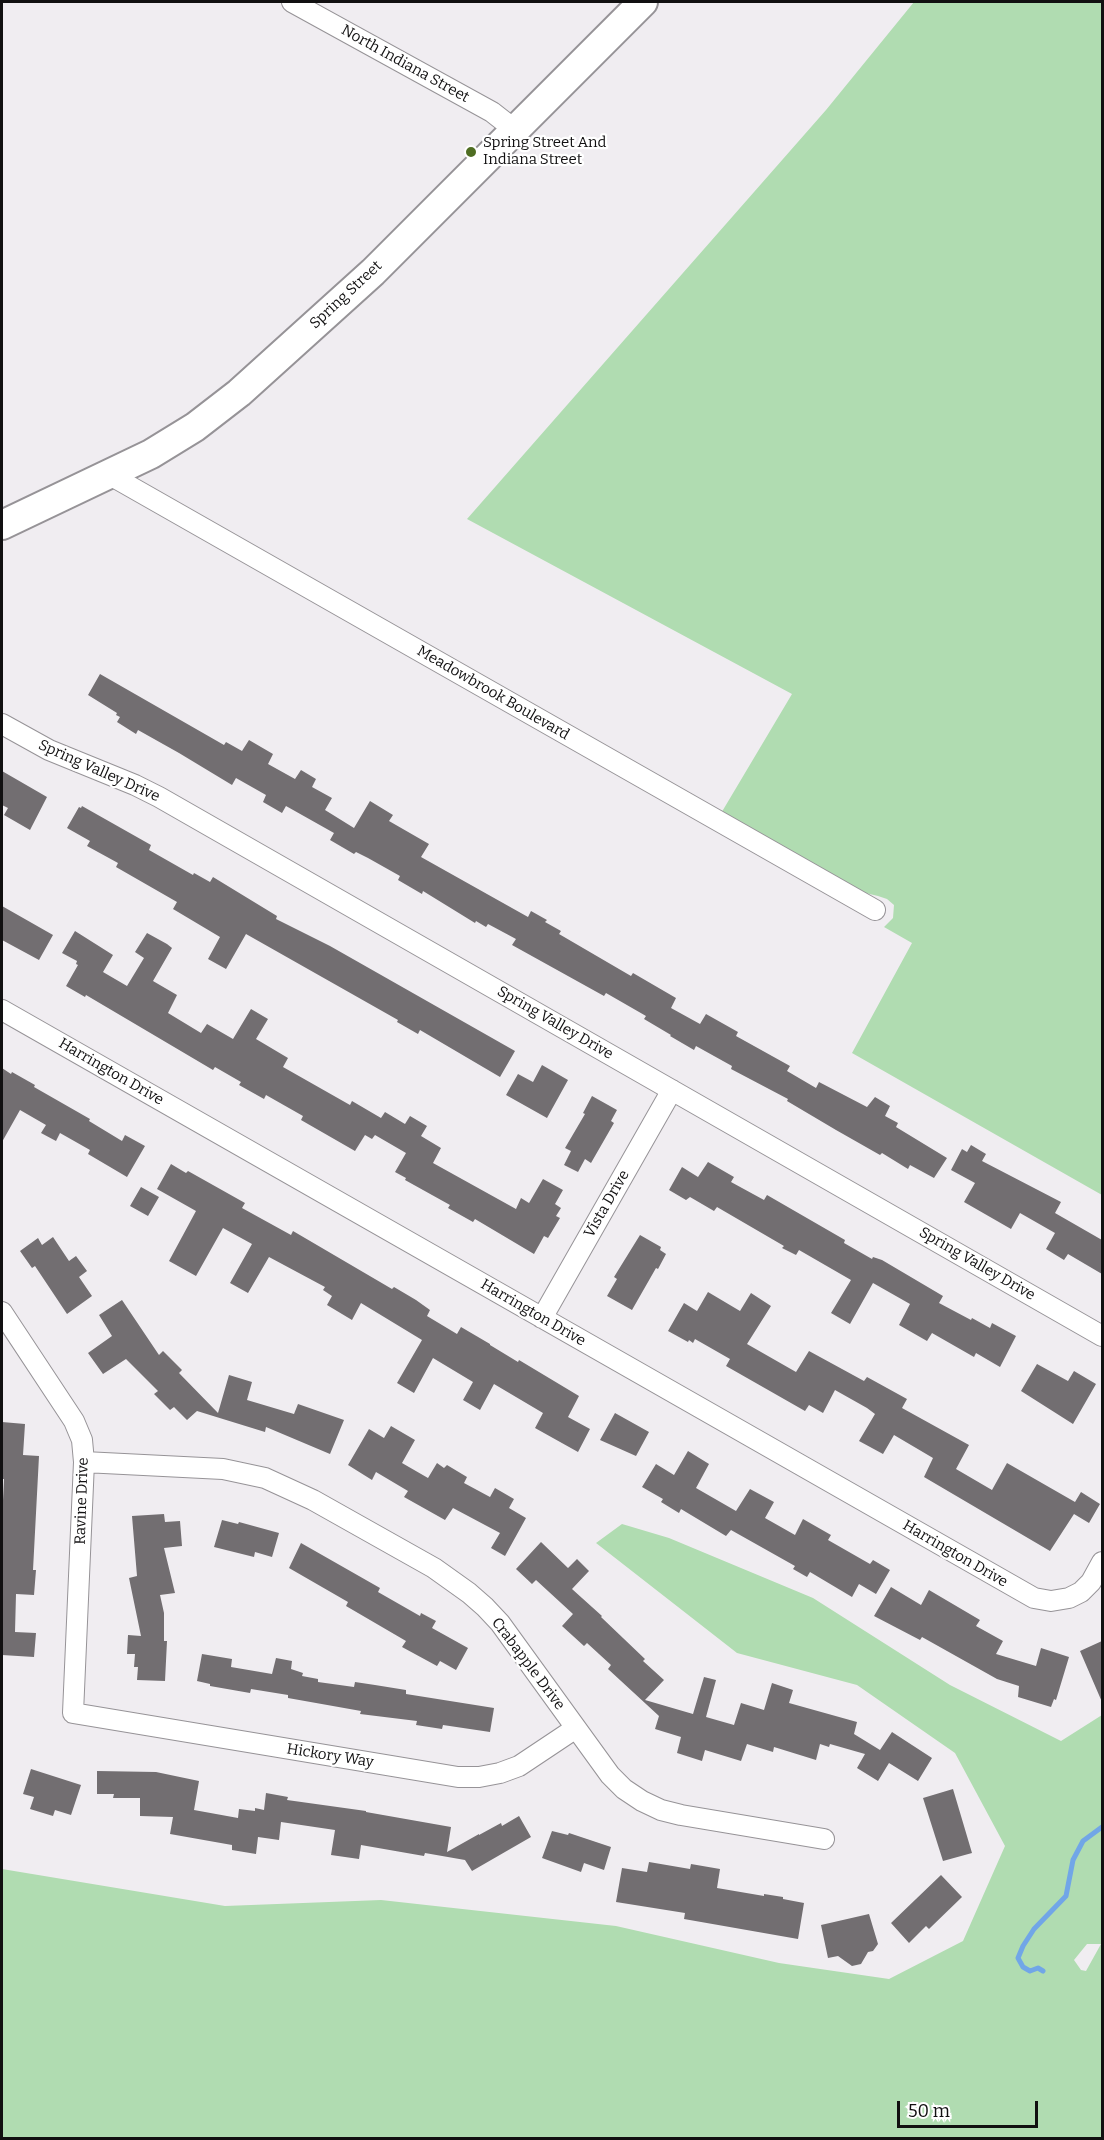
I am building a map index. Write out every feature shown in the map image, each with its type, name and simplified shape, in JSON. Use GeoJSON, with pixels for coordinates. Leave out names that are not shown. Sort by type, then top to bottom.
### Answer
{"type":"FeatureCollection","features":[{"type":"Feature","properties":{"kind":"main road","name":"Spring Street"},"geometry":{"type":"LineString","coordinates":[[2,525],[151,454],[195,427],[239,393],[373,272],[642,2]]}},
{"type":"Feature","properties":{"kind":"street","name":"North Indiana Street"},"geometry":{"type":"LineString","coordinates":[[292,2],[492,112],[515,130]]}},
{"type":"Feature","properties":{"kind":"street","name":"Meadowbrook Boulevard"},"geometry":{"type":"LineString","coordinates":[[110,475],[875,910]]}},
{"type":"Feature","properties":{"kind":"street","name":"Spring Valley Drive"},"geometry":{"type":"LineString","coordinates":[[2,724],[66,758],[159,797],[1102,1336]]}},
{"type":"Feature","properties":{"kind":"street","name":"Harrington Drive"},"geometry":{"type":"LineString","coordinates":[[2,1010],[1034,1598],[1051,1601],[1069,1598],[1081,1592],[1091,1582],[1102,1562]]}},
{"type":"Feature","properties":{"kind":"street","name":"Vista Drive"},"geometry":{"type":"LineString","coordinates":[[542,1318],[672,1090]]}},
{"type":"Feature","properties":{"kind":"street","name":"Ravine Drive"},"geometry":{"type":"LineString","coordinates":[[2,1312],[74,1421],[82,1440],[84,1462],[73,1713]]}},
{"type":"Feature","properties":{"kind":"street","name":"Crabapple Drive"},"geometry":{"type":"LineString","coordinates":[[84,1462],[223,1469],[265,1478],[313,1500],[434,1568],[469,1593],[500,1623],[609,1774],[624,1789],[642,1801],[661,1810],[824,1839]]}},
{"type":"Feature","properties":{"kind":"street","name":"Hickory Way"},"geometry":{"type":"LineString","coordinates":[[73,1713],[458,1777],[479,1777],[519,1766],[576,1728]]}},
{"type":"Feature","properties":{"kind":"green space"},"geometry":{"type":"Polygon","coordinates":[[[914,2],[1102,2],[1102,1195],[852,1053],[912,943],[884,927],[893,918],[894,905],[887,899],[857,891],[720,815],[792,694],[467,519],[826,110],[914,2]]]}},
{"type":"Feature","properties":{"kind":"green space"},"geometry":{"type":"Polygon","coordinates":[[[622,1524],[669,1538],[813,1598],[950,1685],[1061,1741],[1102,1715],[1102,2138],[2,2138],[2,1869],[225,1906],[381,1900],[616,1926],[779,1963],[889,1979],[963,1941],[1005,1846],[955,1753],[857,1685],[737,1653],[596,1543],[622,1524]],[[1087,1944],[1074,1960],[1081,1970],[1086,1971],[1101,1944],[1087,1944]]]}},
{"type":"Feature","properties":{"kind":"building"},"geometry":{"type":"Polygon","coordinates":[[[100,674],[224,745],[226,742],[242,751],[249,740],[273,754],[268,764],[295,779],[301,770],[316,779],[312,787],[332,798],[325,810],[354,828],[370,801],[393,815],[389,821],[429,844],[421,857],[528,917],[531,911],[547,920],[545,922],[561,931],[559,934],[631,976],[633,973],[676,998],[671,1008],[700,1024],[706,1014],[738,1032],[736,1036],[790,1066],[787,1071],[816,1088],[819,1082],[867,1107],[875,1097],[890,1106],[885,1116],[898,1123],[896,1127],[947,1158],[934,1178],[910,1165],[908,1169],[882,1153],[880,1155],[787,1101],[788,1099],[731,1069],[732,1066],[696,1046],[694,1050],[670,1036],[644,1019],[646,1016],[606,993],[604,996],[512,945],[516,939],[488,924],[486,927],[476,921],[475,923],[423,891],[422,894],[398,880],[400,876],[330,840],[334,833],[286,806],[282,813],[263,802],[266,795],[236,778],[232,785],[138,730],[136,734],[117,722],[120,717],[116,715],[117,713],[88,695],[100,674]]]}},
{"type":"Feature","properties":{"kind":"building"},"geometry":{"type":"Polygon","coordinates":[[[2,771],[47,797],[30,830],[4,815],[8,808],[2,805],[2,771]]]}},
{"type":"Feature","properties":{"kind":"building"},"geometry":{"type":"Polygon","coordinates":[[[82,806],[151,845],[149,850],[193,875],[194,873],[210,882],[213,877],[277,916],[276,919],[330,946],[515,1051],[500,1077],[420,1030],[418,1034],[397,1022],[398,1020],[246,934],[226,969],[208,959],[220,937],[173,909],[177,902],[116,867],[118,863],[87,846],[90,841],[67,828],[79,807],[82,806]]]}},
{"type":"Feature","properties":{"kind":"building"},"geometry":{"type":"Polygon","coordinates":[[[2,906],[53,935],[39,960],[2,940],[2,906]]]}},
{"type":"Feature","properties":{"kind":"building"},"geometry":{"type":"Polygon","coordinates":[[[75,931],[113,955],[103,972],[127,986],[144,958],[135,952],[147,933],[167,944],[172,948],[153,981],[177,995],[168,1013],[201,1033],[207,1024],[233,1039],[251,1009],[268,1019],[256,1039],[288,1058],[283,1067],[350,1105],[352,1101],[381,1118],[385,1112],[405,1124],[410,1116],[427,1126],[421,1136],[441,1148],[433,1163],[516,1209],[521,1198],[529,1203],[543,1179],[563,1190],[555,1204],[561,1208],[556,1216],[560,1218],[548,1238],[544,1236],[534,1254],[475,1219],[473,1222],[448,1208],[450,1205],[405,1180],[406,1178],[395,1172],[406,1153],[375,1135],[372,1139],[365,1135],[355,1151],[301,1120],[303,1116],[266,1095],[264,1099],[239,1085],[241,1082],[215,1067],[213,1070],[86,995],[85,997],[66,986],[78,965],[77,961],[62,953],[75,931]]]}},
{"type":"Feature","properties":{"kind":"building"},"geometry":{"type":"Polygon","coordinates":[[[542,1065],[568,1080],[547,1118],[506,1095],[518,1074],[533,1082],[542,1065]]]}},
{"type":"Feature","properties":{"kind":"building"},"geometry":{"type":"Polygon","coordinates":[[[2,1068],[35,1085],[34,1087],[90,1119],[89,1121],[122,1141],[125,1135],[145,1146],[127,1177],[88,1154],[90,1150],[60,1133],[56,1141],[41,1133],[46,1125],[20,1110],[2,1142],[2,1068]]]}},
{"type":"Feature","properties":{"kind":"building"},"geometry":{"type":"Polygon","coordinates":[[[592,1096],[617,1110],[611,1121],[614,1123],[591,1163],[585,1159],[578,1172],[564,1165],[571,1151],[565,1148],[585,1114],[583,1113],[592,1096]]]}},
{"type":"Feature","properties":{"kind":"building"},"geometry":{"type":"Polygon","coordinates":[[[971,1145],[986,1154],[982,1161],[1061,1202],[1055,1213],[1102,1240],[1102,1274],[1068,1254],[1064,1260],[1046,1249],[1055,1233],[1020,1213],[1011,1229],[964,1202],[975,1183],[951,1170],[962,1149],[967,1152],[971,1145]]]}},
{"type":"Feature","properties":{"kind":"building"},"geometry":{"type":"Polygon","coordinates":[[[708,1162],[734,1177],[731,1182],[764,1200],[767,1195],[845,1240],[844,1243],[872,1259],[873,1257],[882,1260],[943,1296],[939,1303],[971,1320],[972,1318],[990,1328],[992,1323],[1016,1336],[1000,1367],[976,1353],[974,1357],[932,1333],[927,1341],[899,1325],[910,1304],[873,1283],[850,1324],[831,1313],[851,1280],[799,1250],[796,1255],[782,1248],[784,1246],[717,1207],[714,1211],[690,1197],[686,1200],[669,1190],[682,1167],[698,1177],[708,1162]]]}},
{"type":"Feature","properties":{"kind":"building"},"geometry":{"type":"Polygon","coordinates":[[[171,1164],[245,1203],[242,1208],[291,1235],[293,1231],[392,1289],[394,1287],[416,1300],[430,1310],[427,1316],[457,1334],[461,1327],[579,1396],[568,1417],[590,1429],[578,1452],[535,1428],[543,1413],[494,1384],[480,1410],[463,1400],[473,1382],[433,1358],[414,1393],[397,1383],[422,1340],[361,1303],[352,1320],[327,1305],[332,1296],[323,1290],[325,1287],[269,1257],[248,1293],[230,1283],[252,1244],[223,1228],[196,1276],[169,1261],[196,1211],[157,1189],[171,1164]]]}},
{"type":"Feature","properties":{"kind":"building"},"geometry":{"type":"Polygon","coordinates":[[[141,1187],[159,1197],[148,1216],[130,1206],[141,1187]]]}},
{"type":"Feature","properties":{"kind":"building"},"geometry":{"type":"Polygon","coordinates":[[[640,1235],[661,1247],[660,1250],[666,1254],[632,1310],[607,1296],[617,1279],[614,1277],[640,1235]]]}},
{"type":"Feature","properties":{"kind":"building"},"geometry":{"type":"Polygon","coordinates":[[[53,1237],[69,1261],[76,1256],[87,1271],[79,1277],[92,1296],[67,1314],[35,1266],[32,1268],[20,1251],[38,1238],[42,1245],[53,1237]]]}},
{"type":"Feature","properties":{"kind":"building"},"geometry":{"type":"Polygon","coordinates":[[[708,1292],[740,1311],[751,1293],[771,1306],[747,1344],[796,1372],[809,1351],[864,1381],[867,1377],[907,1399],[902,1408],[969,1445],[956,1469],[992,1490],[1007,1463],[1075,1502],[1081,1492],[1100,1504],[1089,1523],[1074,1514],[1050,1551],[924,1477],[933,1458],[894,1435],[883,1454],[859,1441],[875,1414],[867,1408],[835,1390],[823,1413],[809,1405],[805,1411],[726,1366],[730,1359],[695,1339],[693,1343],[689,1340],[688,1342],[668,1331],[684,1303],[697,1311],[708,1292]]]}},
{"type":"Feature","properties":{"kind":"building"},"geometry":{"type":"Polygon","coordinates":[[[122,1300],[159,1355],[163,1351],[182,1370],[179,1373],[218,1413],[229,1375],[252,1382],[247,1400],[294,1414],[298,1404],[344,1420],[330,1454],[266,1427],[265,1432],[197,1411],[187,1420],[174,1407],[170,1410],[154,1394],[158,1391],[126,1359],[103,1374],[88,1353],[112,1336],[99,1315],[122,1300]]]}},
{"type":"Feature","properties":{"kind":"building"},"geometry":{"type":"Polygon","coordinates":[[[1037,1364],[1068,1381],[1074,1371],[1096,1384],[1073,1424],[1021,1391],[1037,1364]]]}},
{"type":"Feature","properties":{"kind":"building"},"geometry":{"type":"Polygon","coordinates":[[[615,1413],[649,1432],[636,1456],[600,1440],[615,1413]]]}},
{"type":"Feature","properties":{"kind":"building"},"geometry":{"type":"Polygon","coordinates":[[[2,1422],[25,1424],[23,1455],[39,1456],[33,1570],[36,1570],[34,1595],[16,1594],[15,1632],[36,1633],[34,1657],[2,1655],[4,1479],[2,1479],[2,1422]]]}},
{"type":"Feature","properties":{"kind":"building"},"geometry":{"type":"Polygon","coordinates":[[[391,1426],[415,1440],[402,1463],[428,1478],[437,1463],[444,1468],[447,1465],[467,1477],[464,1483],[490,1497],[495,1488],[514,1499],[509,1508],[526,1518],[505,1556],[491,1548],[500,1533],[453,1508],[445,1520],[404,1497],[408,1491],[376,1472],[372,1480],[348,1465],[369,1429],[384,1438],[391,1426]]]}},
{"type":"Feature","properties":{"kind":"building"},"geometry":{"type":"Polygon","coordinates":[[[688,1451],[709,1464],[696,1488],[736,1511],[750,1489],[774,1502],[765,1518],[795,1535],[803,1519],[831,1535],[828,1540],[870,1564],[873,1560],[890,1570],[876,1594],[859,1584],[852,1597],[810,1572],[807,1577],[793,1569],[795,1566],[731,1530],[726,1536],[681,1509],[679,1513],[661,1502],[663,1499],[642,1487],[656,1464],[674,1475],[688,1451]]]}},
{"type":"Feature","properties":{"kind":"building"},"geometry":{"type":"Polygon","coordinates":[[[164,1514],[165,1522],[180,1521],[182,1546],[164,1548],[175,1593],[160,1595],[164,1613],[164,1641],[167,1641],[165,1681],[137,1680],[138,1667],[134,1667],[135,1654],[127,1654],[128,1635],[141,1636],[129,1578],[137,1576],[132,1516],[164,1514]]]}},
{"type":"Feature","properties":{"kind":"building"},"geometry":{"type":"Polygon","coordinates":[[[222,1520],[238,1524],[239,1522],[279,1533],[272,1557],[255,1552],[254,1557],[214,1547],[222,1520]]]}},
{"type":"Feature","properties":{"kind":"building"},"geometry":{"type":"Polygon","coordinates":[[[541,1542],[568,1568],[577,1559],[589,1571],[572,1589],[602,1616],[645,1659],[643,1661],[664,1680],[645,1700],[693,1714],[704,1677],[716,1680],[706,1717],[734,1725],[741,1703],[764,1710],[772,1683],[793,1690],[789,1703],[857,1722],[854,1734],[880,1750],[892,1732],[932,1758],[918,1781],[889,1763],[878,1781],[857,1768],[865,1754],[830,1744],[829,1747],[820,1744],[816,1760],[774,1747],[773,1752],[747,1744],[741,1761],[705,1750],[702,1761],[677,1753],[681,1737],[655,1729],[659,1716],[608,1669],[611,1665],[587,1643],[584,1646],[562,1626],[573,1614],[536,1580],[532,1584],[516,1569],[541,1542]]]}},
{"type":"Feature","properties":{"kind":"building"},"geometry":{"type":"Polygon","coordinates":[[[301,1543],[380,1588],[378,1592],[420,1616],[421,1613],[436,1621],[432,1628],[468,1648],[456,1670],[440,1661],[437,1666],[402,1647],[406,1641],[346,1606],[348,1602],[289,1568],[301,1543]]]}},
{"type":"Feature","properties":{"kind":"building"},"geometry":{"type":"Polygon","coordinates":[[[891,1587],[921,1605],[929,1590],[980,1620],[976,1626],[1003,1641],[996,1654],[1036,1666],[1041,1648],[1069,1657],[1056,1700],[1054,1699],[1051,1707],[1018,1697],[1019,1686],[997,1679],[922,1637],[920,1640],[874,1616],[891,1587]]]}},
{"type":"Feature","properties":{"kind":"building"},"geometry":{"type":"Polygon","coordinates":[[[1102,1641],[1102,1702],[1080,1651],[1102,1641]]]}},
{"type":"Feature","properties":{"kind":"building"},"geometry":{"type":"Polygon","coordinates":[[[202,1654],[232,1659],[231,1667],[272,1674],[276,1658],[292,1661],[291,1669],[303,1673],[302,1676],[318,1679],[318,1682],[354,1687],[355,1682],[406,1690],[406,1694],[494,1708],[490,1732],[443,1725],[442,1729],[416,1725],[417,1721],[360,1714],[361,1711],[288,1698],[288,1695],[251,1689],[250,1693],[210,1686],[210,1684],[197,1681],[202,1654]]]}},
{"type":"Feature","properties":{"kind":"building"},"geometry":{"type":"Polygon","coordinates":[[[31,1769],[81,1785],[71,1815],[55,1810],[53,1816],[30,1809],[34,1797],[23,1794],[31,1769]]]}},
{"type":"Feature","properties":{"kind":"building"},"geometry":{"type":"Polygon","coordinates":[[[97,1771],[156,1772],[199,1781],[194,1810],[238,1818],[239,1809],[264,1810],[266,1793],[288,1797],[287,1800],[366,1811],[451,1827],[447,1852],[519,1816],[531,1837],[472,1871],[465,1860],[425,1853],[424,1856],[361,1845],[359,1859],[331,1855],[335,1830],[281,1822],[279,1840],[258,1837],[256,1854],[232,1850],[232,1845],[170,1834],[173,1817],[140,1816],[140,1798],[113,1798],[114,1794],[97,1794],[97,1771]]]}},
{"type":"Feature","properties":{"kind":"building"},"geometry":{"type":"Polygon","coordinates":[[[953,1789],[972,1853],[943,1861],[923,1798],[953,1789]]]}},
{"type":"Feature","properties":{"kind":"building"},"geometry":{"type":"Polygon","coordinates":[[[552,1831],[568,1835],[569,1833],[611,1847],[604,1870],[584,1863],[581,1872],[542,1858],[552,1831]]]}},
{"type":"Feature","properties":{"kind":"building"},"geometry":{"type":"Polygon","coordinates":[[[649,1862],[690,1869],[691,1864],[720,1869],[717,1888],[783,1897],[783,1899],[804,1903],[798,1939],[684,1919],[685,1913],[616,1902],[622,1868],[647,1872],[649,1862]]]}},
{"type":"Feature","properties":{"kind":"building"},"geometry":{"type":"Polygon","coordinates":[[[941,1875],[962,1897],[929,1929],[926,1926],[909,1943],[891,1923],[941,1875]]]}},
{"type":"Feature","properties":{"kind":"building"},"geometry":{"type":"Polygon","coordinates":[[[869,1914],[878,1944],[873,1951],[868,1952],[861,1964],[852,1966],[838,1956],[828,1958],[821,1925],[869,1914]]]}},
{"type":"Feature","properties":{"kind":"waterway"},"geometry":{"type":"LineString","coordinates":[[1043,1971],[1038,1968],[1030,1971],[1023,1967],[1018,1958],[1034,1929],[1066,1896],[1073,1860],[1083,1841],[1102,1827]]}},
{"type":"Feature","properties":{"kind":"place","name":"Spring Street And Indiana Street"},"geometry":{"type":"Point","coordinates":[471,152]}}]}
